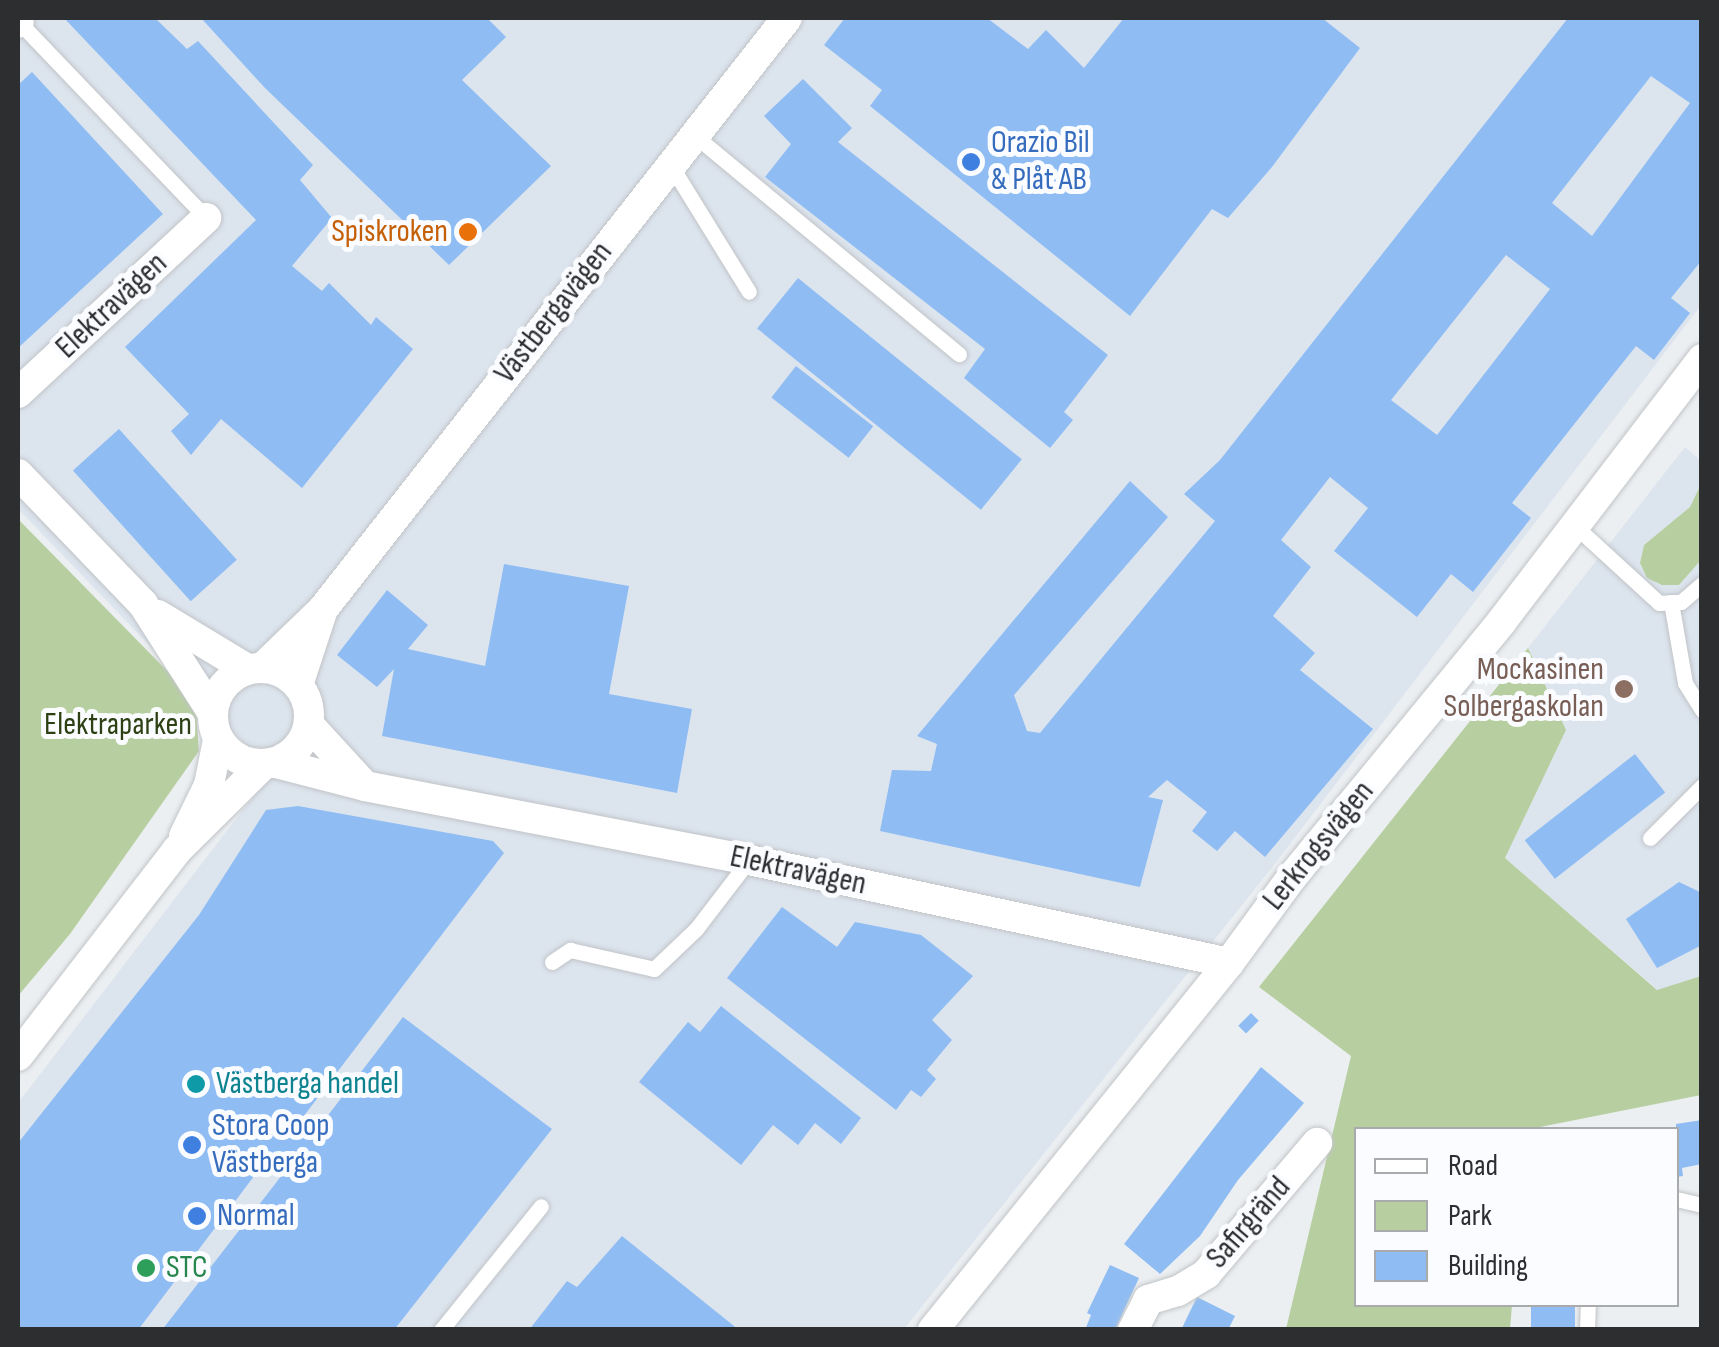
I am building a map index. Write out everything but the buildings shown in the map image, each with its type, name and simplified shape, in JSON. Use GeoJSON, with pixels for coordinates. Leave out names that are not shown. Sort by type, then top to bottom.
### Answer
{"type":"FeatureCollection","features":[{"type":"Feature","properties":{"kind":"street","name":"Västbergavägen"},"geometry":{"type":"LineString","coordinates":[[254,669],[323,609],[787,18]]}},
{"type":"Feature","properties":{"kind":"street","name":"Elektravägen"},"geometry":{"type":"LineString","coordinates":[[18,394],[206,218]]}},
{"type":"Feature","properties":{"kind":"street","name":"Lerkrogsvägen"},"geometry":{"type":"LineString","coordinates":[[934,1330],[1229,963],[1292,877],[1502,621],[1702,360]]}},
{"type":"Feature","properties":{"kind":"street"},"geometry":{"type":"LineString","coordinates":[[18,474],[143,604],[238,760],[269,764]]}},
{"type":"Feature","properties":{"kind":"street"},"geometry":{"type":"LineString","coordinates":[[18,1056],[177,850],[269,764],[298,749],[309,725],[306,697],[298,685],[276,670],[254,669],[143,604]]}},
{"type":"Feature","properties":{"kind":"street","name":"Västbergavägen"},"geometry":{"type":"LineString","coordinates":[[298,685],[323,609]]}},
{"type":"Feature","properties":{"kind":"street"},"geometry":{"type":"LineString","coordinates":[[177,850],[209,786],[223,685],[254,669]]}},
{"type":"Feature","properties":{"kind":"street"},"geometry":{"type":"LineString","coordinates":[[309,725],[366,786]]}},
{"type":"Feature","properties":{"kind":"street","name":"Elektravägen"},"geometry":{"type":"LineString","coordinates":[[269,764],[748,860],[1229,963]]}},
{"type":"Feature","properties":{"kind":"street","name":"Safirgränd"},"geometry":{"type":"LineString","coordinates":[[1133,1330],[1148,1300],[1178,1292],[1206,1274],[1316,1144]]}},
{"type":"Feature","properties":{"kind":"lane"},"geometry":{"type":"LineString","coordinates":[[18,22],[206,218]]}},
{"type":"Feature","properties":{"kind":"lane"},"geometry":{"type":"LineString","coordinates":[[694,134],[959,354]]}},
{"type":"Feature","properties":{"kind":"lane"},"geometry":{"type":"LineString","coordinates":[[670,164],[749,292]]}},
{"type":"Feature","properties":{"kind":"lane"},"geometry":{"type":"LineString","coordinates":[[1574,525],[1659,603],[1680,602],[1702,584]]}},
{"type":"Feature","properties":{"kind":"lane"},"geometry":{"type":"LineString","coordinates":[[1671,602],[1684,683],[1702,710]]}},
{"type":"Feature","properties":{"kind":"lane"},"geometry":{"type":"LineString","coordinates":[[1650,838],[1702,786]]}},
{"type":"Feature","properties":{"kind":"lane"},"geometry":{"type":"LineString","coordinates":[[552,962],[570,950],[654,969],[696,929],[748,860]]}},
{"type":"Feature","properties":{"kind":"lane"},"geometry":{"type":"LineString","coordinates":[[440,1330],[541,1206]]}},
{"type":"Feature","properties":{"kind":"shaded area"},"geometry":{"type":"Polygon","coordinates":[[[18,18],[1701,18],[1701,305],[1274,865],[904,1329],[18,1329],[18,1103],[272,772],[18,509],[18,18]]]}},
{"type":"Feature","properties":{"kind":"shaded area","name":"Mockasinen Solbergaskolan"},"geometry":{"type":"Polygon","coordinates":[[[1685,447],[1701,461],[1701,484],[1690,507],[1644,545],[1640,563],[1647,578],[1662,585],[1679,585],[1701,560],[1701,976],[1658,990],[1505,858],[1566,730],[1528,648],[1685,447]]]}},
{"type":"Feature","properties":{"kind":"green space"},"geometry":{"type":"Polygon","coordinates":[[[1701,484],[1701,560],[1679,585],[1662,585],[1647,578],[1640,563],[1644,545],[1690,507],[1701,484]]]}},
{"type":"Feature","properties":{"kind":"green space","name":"Elektraparken"},"geometry":{"type":"Polygon","coordinates":[[[18,519],[181,685],[196,712],[199,751],[70,934],[18,996],[18,519]]]}},
{"type":"Feature","properties":{"kind":"green space"},"geometry":{"type":"Polygon","coordinates":[[[1528,648],[1566,730],[1505,858],[1657,990],[1701,976],[1701,1095],[1540,1127],[1354,1127],[1354,1307],[1512,1307],[1510,1329],[1286,1329],[1351,1056],[1259,987],[1528,648]]]}},
{"type":"Feature","properties":{"kind":"place","name":"Orazio Bil & Plåt AB"},"geometry":{"type":"Point","coordinates":[971,162]}},
{"type":"Feature","properties":{"kind":"place","name":"Spiskroken"},"geometry":{"type":"Point","coordinates":[468,232]}},
{"type":"Feature","properties":{"kind":"place","name":"Mockasinen Solbergaskolan"},"geometry":{"type":"Point","coordinates":[1624,689]}},
{"type":"Feature","properties":{"kind":"place","name":"Västberga handel"},"geometry":{"type":"Point","coordinates":[196,1084]}},
{"type":"Feature","properties":{"kind":"place","name":"Stora Coop Västberga"},"geometry":{"type":"Point","coordinates":[192,1145]}},
{"type":"Feature","properties":{"kind":"place","name":"Normal"},"geometry":{"type":"Point","coordinates":[197,1216]}},
{"type":"Feature","properties":{"kind":"place","name":"STC"},"geometry":{"type":"Point","coordinates":[146,1268]}}]}
